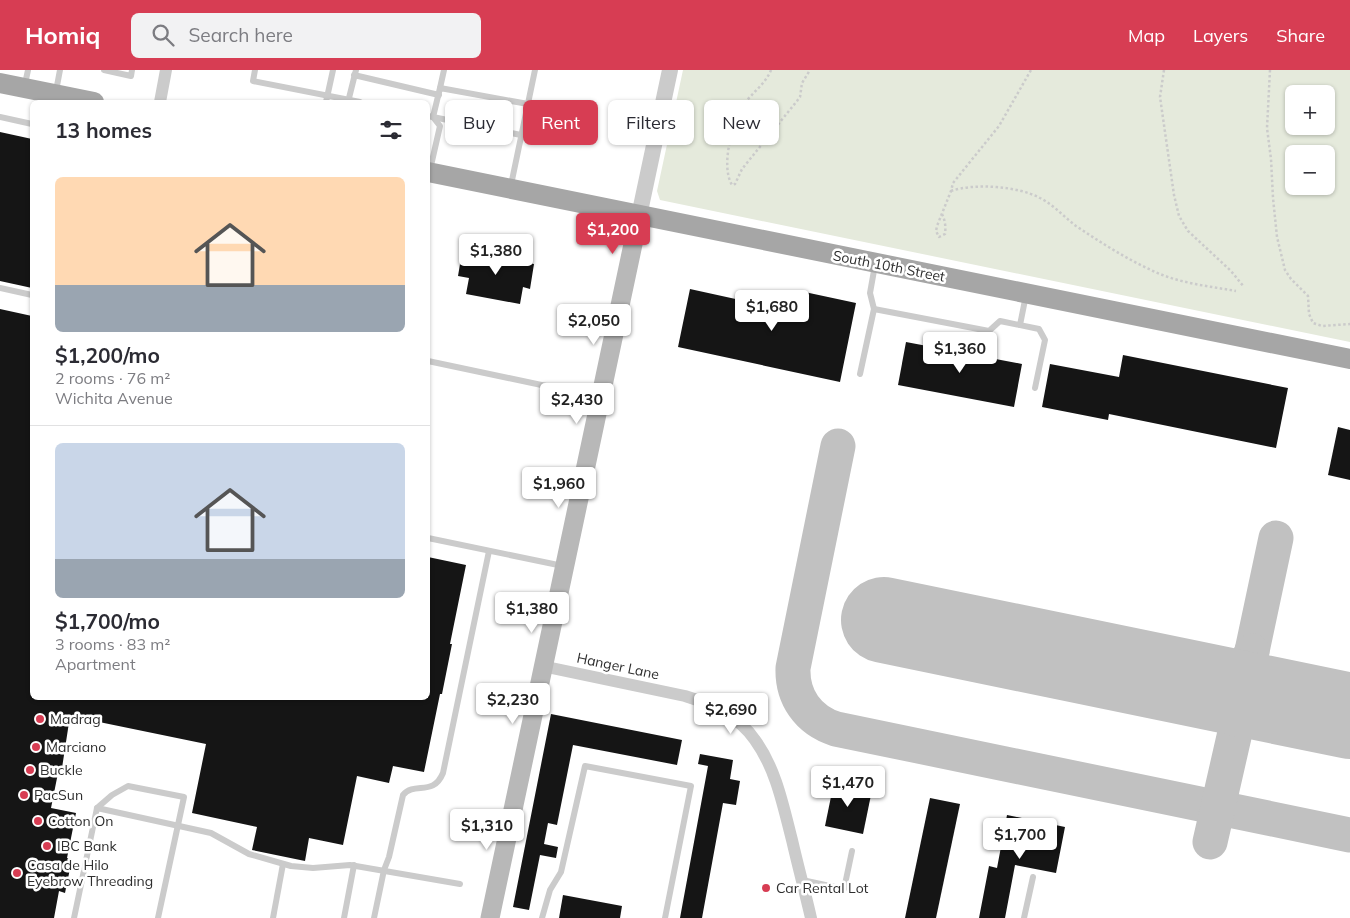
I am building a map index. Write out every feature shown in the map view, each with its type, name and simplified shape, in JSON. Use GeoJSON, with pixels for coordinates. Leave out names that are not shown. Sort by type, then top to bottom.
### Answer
{"type":"FeatureCollection","features":[{"type":"Feature","properties":{"kind":"main road"},"geometry":{"type":"LineString","coordinates":[[0,83],[26,79],[56,94],[84,100]]}},
{"type":"Feature","properties":{"kind":"main road","name":"South 10th Street"},"geometry":{"type":"LineString","coordinates":[[430,175],[510,189],[1350,360]]}},
{"type":"Feature","properties":{"kind":"main road"},"geometry":{"type":"LineString","coordinates":[[490,918],[639,216]]}},
{"type":"Feature","properties":{"kind":"street"},"geometry":{"type":"LineString","coordinates":[[160,100],[166,70]]}},
{"type":"Feature","properties":{"kind":"street"},"geometry":{"type":"LineString","coordinates":[[639,216],[670,70]]}},
{"type":"Feature","properties":{"kind":"street","name":"Hanger Lane"},"geometry":{"type":"LineString","coordinates":[[542,666],[685,696],[707,703],[732,717],[754,738],[768,763],[780,793],[811,918]]}},
{"type":"Feature","properties":{"kind":"lane"},"geometry":{"type":"LineString","coordinates":[[56,94],[60,70]]}},
{"type":"Feature","properties":{"kind":"lane"},"geometry":{"type":"LineString","coordinates":[[104,70],[131,76],[132,70]]}},
{"type":"Feature","properties":{"kind":"lane"},"geometry":{"type":"LineString","coordinates":[[255,70],[253,81],[327,99],[333,70]]}},
{"type":"Feature","properties":{"kind":"lane"},"geometry":{"type":"LineString","coordinates":[[430,115],[440,91],[444,70]]}},
{"type":"Feature","properties":{"kind":"lane"},"geometry":{"type":"LineString","coordinates":[[529,100],[535,70]]}},
{"type":"Feature","properties":{"kind":"lane"},"geometry":{"type":"LineString","coordinates":[[348,100],[355,73],[440,91],[523,103]]}},
{"type":"Feature","properties":{"kind":"lane"},"geometry":{"type":"LineString","coordinates":[[430,117],[521,135]]}},
{"type":"Feature","properties":{"kind":"lane"},"geometry":{"type":"LineString","coordinates":[[0,118],[30,124]]}},
{"type":"Feature","properties":{"kind":"lane"},"geometry":{"type":"LineString","coordinates":[[430,118],[440,126],[430,167]]}},
{"type":"Feature","properties":{"kind":"lane"},"geometry":{"type":"LineString","coordinates":[[510,189],[523,126]]}},
{"type":"Feature","properties":{"kind":"lane"},"geometry":{"type":"LineString","coordinates":[[860,374],[874,309],[870,293],[876,264]]}},
{"type":"Feature","properties":{"kind":"lane"},"geometry":{"type":"LineString","coordinates":[[0,288],[30,295]]}},
{"type":"Feature","properties":{"kind":"lane"},"geometry":{"type":"LineString","coordinates":[[1020,325],[1026,294]]}},
{"type":"Feature","properties":{"kind":"lane"},"geometry":{"type":"LineString","coordinates":[[874,309],[988,332],[1000,321],[1039,329],[1045,340],[1035,388]]}},
{"type":"Feature","properties":{"kind":"lane"},"geometry":{"type":"LineString","coordinates":[[430,362],[600,398]]}},
{"type":"Feature","properties":{"kind":"lane"},"geometry":{"type":"LineString","coordinates":[[430,538],[564,566]]}},
{"type":"Feature","properties":{"kind":"lane"},"geometry":{"type":"LineString","coordinates":[[374,918],[400,801],[403,795],[410,789],[431,787],[440,779],[443,773],[490,551]]}},
{"type":"Feature","properties":{"kind":"lane"},"geometry":{"type":"LineString","coordinates":[[542,918],[550,890],[561,872],[585,766],[691,786],[665,918]]}},
{"type":"Feature","properties":{"kind":"lane"},"geometry":{"type":"LineString","coordinates":[[74,918],[97,808],[112,795],[128,786],[184,797],[158,918]]}},
{"type":"Feature","properties":{"kind":"lane"},"geometry":{"type":"LineString","coordinates":[[97,808],[211,833],[249,854],[302,868],[354,865],[460,884]]}},
{"type":"Feature","properties":{"kind":"lane"},"geometry":{"type":"LineString","coordinates":[[802,880],[844,889],[852,851]]}},
{"type":"Feature","properties":{"kind":"lane"},"geometry":{"type":"LineString","coordinates":[[272,918],[283,864]]}},
{"type":"Feature","properties":{"kind":"lane"},"geometry":{"type":"LineString","coordinates":[[344,918],[354,865]]}},
{"type":"Feature","properties":{"kind":"lane"},"geometry":{"type":"LineString","coordinates":[[1024,918],[1033,877]]}},
{"type":"Feature","properties":{"kind":"path"},"geometry":{"type":"LineString","coordinates":[[771,70],[769,76],[745,103],[736,122],[731,138],[727,170],[732,185],[735,184],[742,169],[797,102],[800,97],[802,83],[810,70]]}},
{"type":"Feature","properties":{"kind":"path"},"geometry":{"type":"LineString","coordinates":[[942,214],[945,220],[945,234],[939,236],[936,231],[942,214],[951,191],[953,183],[999,126],[1030,70]]}},
{"type":"Feature","properties":{"kind":"path"},"geometry":{"type":"LineString","coordinates":[[1164,70],[1160,97],[1174,195],[1179,216],[1188,231],[1231,271],[1244,287]]}},
{"type":"Feature","properties":{"kind":"path"},"geometry":{"type":"LineString","coordinates":[[1270,70],[1267,128],[1275,219],[1282,260],[1291,279],[1308,296],[1309,314],[1313,323],[1322,326],[1350,324]]}},
{"type":"Feature","properties":{"kind":"path"},"geometry":{"type":"LineString","coordinates":[[951,191],[966,187],[985,187],[1032,194],[1046,201],[1091,235],[1152,271],[1170,277],[1236,291]]}},
{"type":"Feature","properties":{"kind":"shaded area"},"geometry":{"type":"Polygon","coordinates":[[[683,70],[1350,70],[1350,342],[660,200],[657,191],[667,145],[694,145],[694,100],[677,100],[683,70]]]}},
{"type":"Feature","properties":{"kind":"building"},"geometry":{"type":"Polygon","coordinates":[[[0,132],[30,139],[30,288],[0,281],[0,132]]]}},
{"type":"Feature","properties":{"kind":"building"},"geometry":{"type":"Polygon","coordinates":[[[499,249],[512,251],[510,260],[534,264],[530,289],[523,287],[520,304],[466,294],[469,278],[458,276],[461,258],[473,260],[474,250],[498,255],[499,249]]]}},
{"type":"Feature","properties":{"kind":"building"},"geometry":{"type":"Polygon","coordinates":[[[690,289],[776,308],[776,305],[796,309],[800,291],[856,303],[840,382],[678,347],[690,289]]]}},
{"type":"Feature","properties":{"kind":"building"},"geometry":{"type":"Polygon","coordinates":[[[0,309],[30,316],[30,700],[430,700],[430,557],[466,565],[442,694],[440,694],[424,772],[393,766],[389,783],[357,776],[343,845],[309,838],[305,861],[252,850],[257,827],[192,813],[206,744],[70,716],[62,768],[59,768],[51,808],[76,813],[67,858],[72,859],[65,893],[59,891],[54,918],[0,918],[0,309]]]}},
{"type":"Feature","properties":{"kind":"building"},"geometry":{"type":"Polygon","coordinates":[[[906,342],[1022,364],[1014,407],[898,385],[906,342]]]}},
{"type":"Feature","properties":{"kind":"building"},"geometry":{"type":"Polygon","coordinates":[[[1123,355],[1288,388],[1276,448],[1109,414],[1108,420],[1042,407],[1050,364],[1119,377],[1123,355]]]}},
{"type":"Feature","properties":{"kind":"building"},"geometry":{"type":"Polygon","coordinates":[[[1338,427],[1350,430],[1350,480],[1328,475],[1338,427]]]}},
{"type":"Feature","properties":{"kind":"building"},"geometry":{"type":"Polygon","coordinates":[[[551,714],[682,740],[677,765],[573,745],[557,825],[548,823],[544,844],[558,847],[556,858],[540,855],[529,910],[513,907],[551,714]]]}},
{"type":"Feature","properties":{"kind":"building"},"geometry":{"type":"Polygon","coordinates":[[[700,754],[733,760],[730,779],[740,781],[736,805],[723,803],[702,918],[680,918],[708,766],[698,764],[700,754]]]}},
{"type":"Feature","properties":{"kind":"building"},"geometry":{"type":"Polygon","coordinates":[[[834,782],[872,790],[863,834],[825,826],[834,782]]]}},
{"type":"Feature","properties":{"kind":"building"},"geometry":{"type":"Polygon","coordinates":[[[930,798],[960,804],[936,918],[905,918],[930,798]]]}},
{"type":"Feature","properties":{"kind":"building"},"geometry":{"type":"Polygon","coordinates":[[[1007,815],[1065,827],[1056,873],[1015,865],[1005,918],[979,918],[989,866],[997,868],[1007,815]]]}},
{"type":"Feature","properties":{"kind":"building"},"geometry":{"type":"Polygon","coordinates":[[[563,895],[622,906],[620,918],[559,918],[563,895]]]}},
{"type":"Feature","properties":{"kind":"taxiway"},"geometry":{"type":"LineString","coordinates":[[838,446],[793,668],[793,679],[799,698],[817,720],[836,729],[1350,835]]}},
{"type":"Feature","properties":{"kind":"taxiway"},"geometry":{"type":"LineString","coordinates":[[1276,538],[1251,661],[1260,684],[1280,700],[1289,704]]}},
{"type":"Feature","properties":{"kind":"taxiway"},"geometry":{"type":"LineString","coordinates":[[1195,684],[1223,681],[1237,674],[1243,668],[1252,651]]}},
{"type":"Feature","properties":{"kind":"taxiway"},"geometry":{"type":"LineString","coordinates":[[1210,842],[1236,728],[1247,716],[1259,709],[1273,705],[1289,704]]}},
{"type":"Feature","properties":{"kind":"runway"},"geometry":{"type":"LineString","coordinates":[[884,620],[1350,716]]}},
{"type":"Feature","properties":{"kind":"place","name":"Madrag"},"geometry":{"type":"Point","coordinates":[40,719]}},
{"type":"Feature","properties":{"kind":"place","name":"Marciano"},"geometry":{"type":"Point","coordinates":[36,747]}},
{"type":"Feature","properties":{"kind":"place","name":"Buckle"},"geometry":{"type":"Point","coordinates":[30,770]}},
{"type":"Feature","properties":{"kind":"place","name":"PacSun"},"geometry":{"type":"Point","coordinates":[24,795]}},
{"type":"Feature","properties":{"kind":"place","name":"Cotton On"},"geometry":{"type":"Point","coordinates":[38,821]}},
{"type":"Feature","properties":{"kind":"place","name":"IBC Bank"},"geometry":{"type":"Point","coordinates":[47,846]}},
{"type":"Feature","properties":{"kind":"place","name":"Casa de Hilo Eyebrow Threading"},"geometry":{"type":"Point","coordinates":[17,873]}},
{"type":"Feature","properties":{"kind":"place","name":"Car Rental Lot"},"geometry":{"type":"Point","coordinates":[766,888]}}]}
